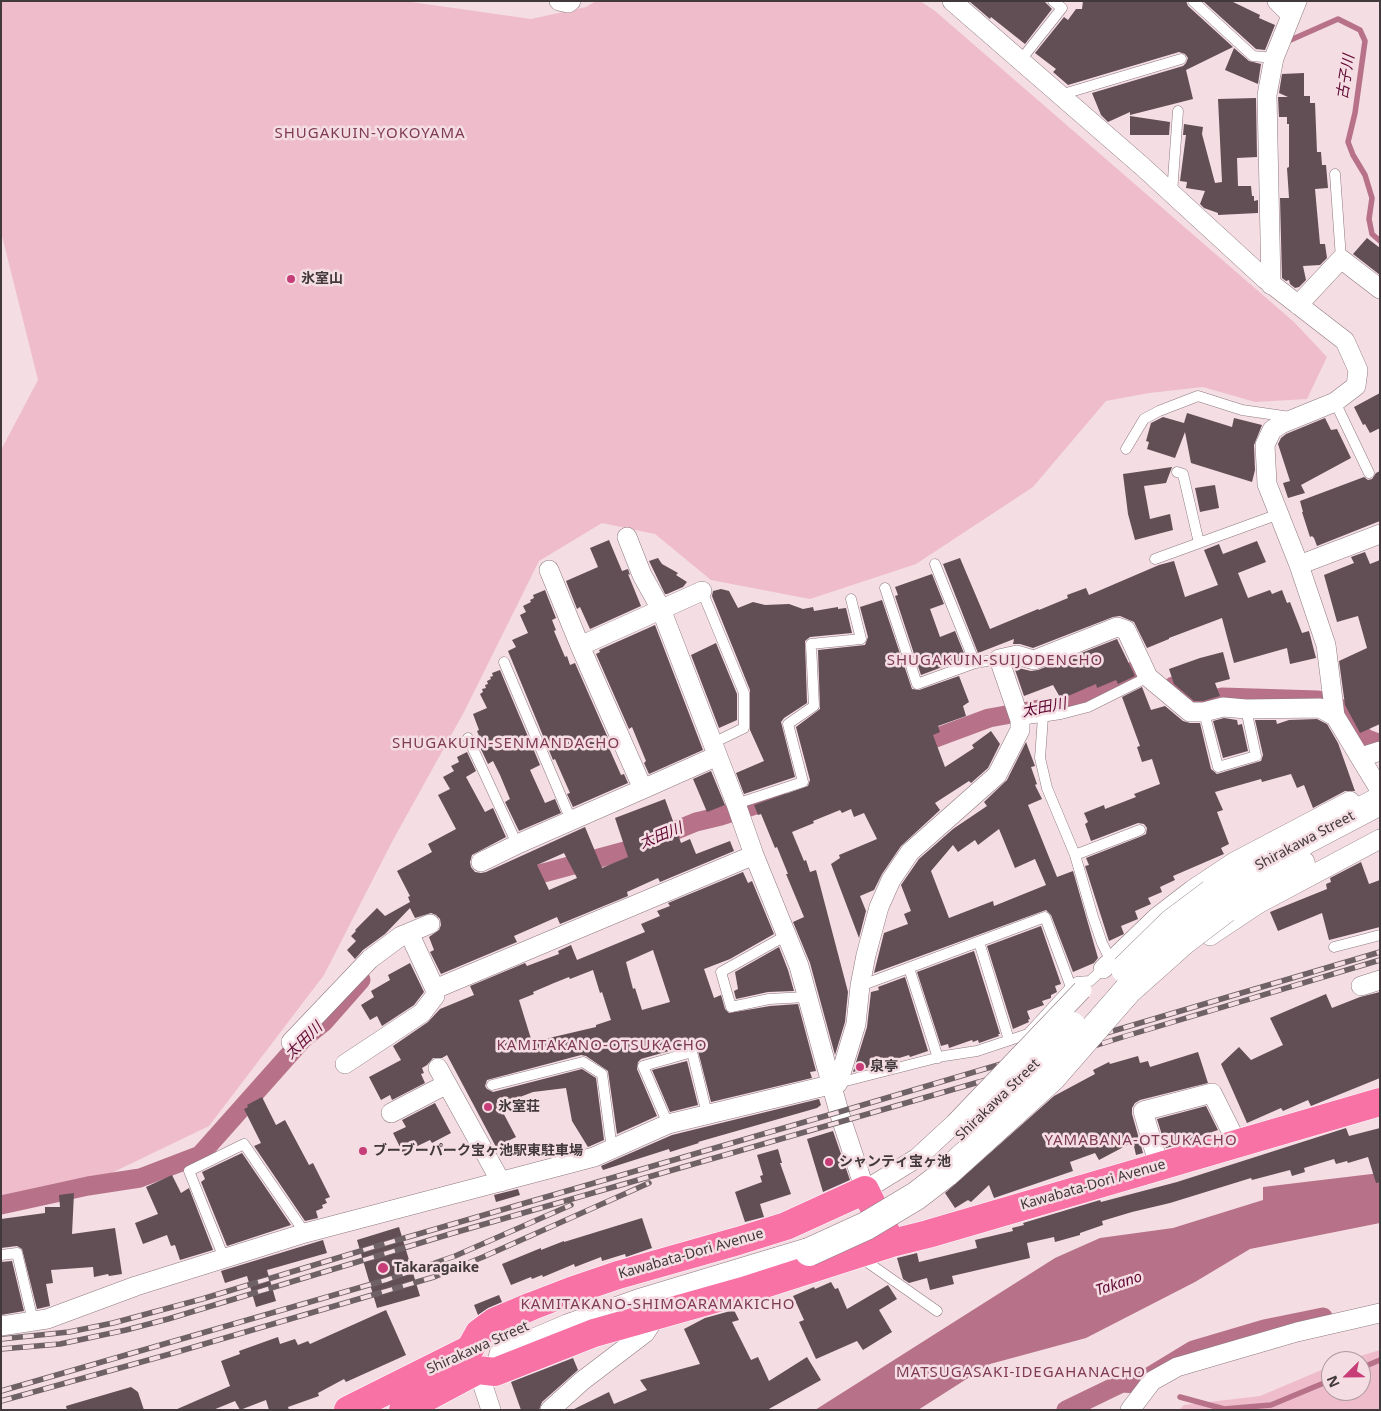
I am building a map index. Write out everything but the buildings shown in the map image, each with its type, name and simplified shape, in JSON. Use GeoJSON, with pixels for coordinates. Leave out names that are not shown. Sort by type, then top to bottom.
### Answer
{"type":"FeatureCollection","features":[{"type":"Feature","properties":{"kind":"highway","name":"Kawabata-Dori Avenue"},"geometry":{"type":"LineString","coordinates":[[865,1190],[786,1226],[618,1275],[571,1291],[494,1322],[479,1333],[474,1359],[495,1372],[594,1333],[656,1316],[892,1243],[1380,1102]]}},
{"type":"Feature","properties":{"kind":"highway"},"geometry":{"type":"LineString","coordinates":[[865,1190],[892,1243]]}},
{"type":"Feature","properties":{"kind":"highway","name":"Shirakawa Street"},"geometry":{"type":"LineString","coordinates":[[348,1410],[474,1359]]}},
{"type":"Feature","properties":{"kind":"highway","name":"Shirakawa Street"},"geometry":{"type":"LineString","coordinates":[[402,1410],[474,1359]]}},
{"type":"Feature","properties":{"kind":"street"},"geometry":{"type":"LineString","coordinates":[[559,1],[568,3],[571,1]]}},
{"type":"Feature","properties":{"kind":"street"},"geometry":{"type":"LineString","coordinates":[[952,1],[1172,193],[1272,285],[1345,341],[1358,370],[1356,386],[1335,402],[1272,430],[1265,445],[1266,484],[1299,565],[1326,645],[1334,716]]}},
{"type":"Feature","properties":{"kind":"street"},"geometry":{"type":"LineString","coordinates":[[1272,285],[1267,95],[1274,58],[1294,8],[1277,1]]}},
{"type":"Feature","properties":{"kind":"street"},"geometry":{"type":"LineString","coordinates":[[1298,305],[1341,259],[1380,288]]}},
{"type":"Feature","properties":{"kind":"street"},"geometry":{"type":"LineString","coordinates":[[1299,565],[1380,534]]}},
{"type":"Feature","properties":{"kind":"street"},"geometry":{"type":"LineString","coordinates":[[627,537],[642,575],[660,609],[754,855],[799,966],[806,997],[865,1190],[917,1158],[955,1123],[1091,977],[1157,917],[1192,890],[1234,862],[1379,791],[1361,756],[1334,716],[1320,708],[1246,709],[1223,707],[1204,712],[1190,712],[1148,677],[1126,630],[1117,627],[1034,660],[1017,656],[999,659],[1020,720],[1020,730],[997,775],[910,852],[891,880],[879,907],[860,986],[856,1024],[834,1084]]}},
{"type":"Feature","properties":{"kind":"street"},"geometry":{"type":"LineString","coordinates":[[548,570],[643,789]]}},
{"type":"Feature","properties":{"kind":"street"},"geometry":{"type":"LineString","coordinates":[[580,646],[705,587]]}},
{"type":"Feature","properties":{"kind":"street"},"geometry":{"type":"LineString","coordinates":[[481,862],[517,844],[643,789],[715,749]]}},
{"type":"Feature","properties":{"kind":"street"},"geometry":{"type":"LineString","coordinates":[[1361,756],[1380,751]]}},
{"type":"Feature","properties":{"kind":"street","name":"Shirakawa Street"},"geometry":{"type":"LineString","coordinates":[[474,1359],[490,1361],[569,1328],[806,1244],[866,1226],[916,1196],[946,1173],[1052,1076],[1128,990],[1183,941],[1219,901],[1256,866],[1379,791]]}},
{"type":"Feature","properties":{"kind":"street","name":"Shirakawa Street"},"geometry":{"type":"LineString","coordinates":[[1219,901],[1270,881],[1380,822]]}},
{"type":"Feature","properties":{"kind":"street"},"geometry":{"type":"LineString","coordinates":[[1091,977],[1143,993],[1180,959],[1216,932],[1250,910],[1380,839]]}},
{"type":"Feature","properties":{"kind":"street"},"geometry":{"type":"LineString","coordinates":[[435,989],[754,855]]}},
{"type":"Feature","properties":{"kind":"street"},"geometry":{"type":"LineString","coordinates":[[290,1042],[370,959],[401,936],[430,924]]}},
{"type":"Feature","properties":{"kind":"street"},"geometry":{"type":"LineString","coordinates":[[345,1064],[422,1013],[435,996],[435,989],[409,933]]}},
{"type":"Feature","properties":{"kind":"street"},"geometry":{"type":"LineString","coordinates":[[1361,986],[1380,980]]}},
{"type":"Feature","properties":{"kind":"street"},"geometry":{"type":"LineString","coordinates":[[391,1113],[443,1076],[501,1182]]}},
{"type":"Feature","properties":{"kind":"street"},"geometry":{"type":"LineString","coordinates":[[1,1326],[47,1319],[136,1286],[305,1233],[594,1157],[668,1124],[834,1084]]}},
{"type":"Feature","properties":{"kind":"street"},"geometry":{"type":"LineString","coordinates":[[1159,1166],[1143,1110],[1212,1093],[1237,1143]]}},
{"type":"Feature","properties":{"kind":"street"},"geometry":{"type":"LineString","coordinates":[[1130,1410],[1149,1385],[1178,1366],[1297,1332],[1380,1313]]}},
{"type":"Feature","properties":{"kind":"street"},"geometry":{"type":"LineString","coordinates":[[550,1410],[582,1381],[645,1333],[656,1316]]}},
{"type":"Feature","properties":{"kind":"street"},"geometry":{"type":"LineString","coordinates":[[474,1359],[491,1410]]}},
{"type":"Feature","properties":{"kind":"lane"},"geometry":{"type":"LineString","coordinates":[[1020,61],[1062,8],[1053,1]]}},
{"type":"Feature","properties":{"kind":"lane"},"geometry":{"type":"LineString","coordinates":[[1193,1],[1253,56],[1274,58]]}},
{"type":"Feature","properties":{"kind":"lane"},"geometry":{"type":"LineString","coordinates":[[1060,95],[1180,59]]}},
{"type":"Feature","properties":{"kind":"lane"},"geometry":{"type":"LineString","coordinates":[[1172,193],[1178,111]]}},
{"type":"Feature","properties":{"kind":"lane"},"geometry":{"type":"LineString","coordinates":[[1335,174],[1341,259]]}},
{"type":"Feature","properties":{"kind":"lane"},"geometry":{"type":"LineString","coordinates":[[1126,449],[1144,419],[1198,396],[1242,410],[1296,418]]}},
{"type":"Feature","properties":{"kind":"lane"},"geometry":{"type":"LineString","coordinates":[[1335,402],[1369,473]]}},
{"type":"Feature","properties":{"kind":"lane"},"geometry":{"type":"LineString","coordinates":[[1177,472],[1183,474],[1199,543]]}},
{"type":"Feature","properties":{"kind":"lane"},"geometry":{"type":"LineString","coordinates":[[1155,559],[1279,514]]}},
{"type":"Feature","properties":{"kind":"lane"},"geometry":{"type":"LineString","coordinates":[[935,564],[975,663]]}},
{"type":"Feature","properties":{"kind":"lane"},"geometry":{"type":"LineString","coordinates":[[705,587],[744,693],[744,728],[715,749]]}},
{"type":"Feature","properties":{"kind":"lane"},"geometry":{"type":"LineString","coordinates":[[886,588],[918,684],[975,663],[999,659]]}},
{"type":"Feature","properties":{"kind":"lane"},"geometry":{"type":"LineString","coordinates":[[736,804],[803,782],[788,724],[814,706],[811,644],[861,639],[851,599]]}},
{"type":"Feature","properties":{"kind":"lane"},"geometry":{"type":"LineString","coordinates":[[504,662],[571,820]]}},
{"type":"Feature","properties":{"kind":"lane"},"geometry":{"type":"LineString","coordinates":[[1020,720],[1061,714],[1088,707],[1148,677]]}},
{"type":"Feature","properties":{"kind":"lane"},"geometry":{"type":"LineString","coordinates":[[1204,712],[1218,767],[1256,756],[1246,709]]}},
{"type":"Feature","properties":{"kind":"lane"},"geometry":{"type":"LineString","coordinates":[[834,1084],[938,1058],[977,1051],[1028,1034],[1091,977],[1102,943],[1075,855],[1047,788],[1040,758],[1043,717]]}},
{"type":"Feature","properties":{"kind":"lane"},"geometry":{"type":"LineString","coordinates":[[468,738],[517,844]]}},
{"type":"Feature","properties":{"kind":"lane"},"geometry":{"type":"LineString","coordinates":[[1075,855],[1140,830]]}},
{"type":"Feature","properties":{"kind":"lane"},"geometry":{"type":"LineString","coordinates":[[860,986],[1045,917],[1091,977]]}},
{"type":"Feature","properties":{"kind":"lane"},"geometry":{"type":"LineString","coordinates":[[1334,947],[1380,934]]}},
{"type":"Feature","properties":{"kind":"lane"},"geometry":{"type":"LineString","coordinates":[[787,935],[720,972],[732,1008],[769,999],[806,997]]}},
{"type":"Feature","properties":{"kind":"lane"},"geometry":{"type":"LineString","coordinates":[[979,942],[1009,1040]]}},
{"type":"Feature","properties":{"kind":"lane"},"geometry":{"type":"LineString","coordinates":[[908,968],[938,1058]]}},
{"type":"Feature","properties":{"kind":"lane"},"geometry":{"type":"LineString","coordinates":[[668,1124],[643,1066],[692,1052],[707,1114]]}},
{"type":"Feature","properties":{"kind":"lane"},"geometry":{"type":"LineString","coordinates":[[492,1085],[583,1062],[602,1074],[612,1149]]}},
{"type":"Feature","properties":{"kind":"lane"},"geometry":{"type":"LineString","coordinates":[[224,1258],[189,1171],[244,1144],[305,1233]]}},
{"type":"Feature","properties":{"kind":"lane"},"geometry":{"type":"LineString","coordinates":[[863,1252],[870,1264],[937,1311]]}},
{"type":"Feature","properties":{"kind":"lane"},"geometry":{"type":"LineString","coordinates":[[1,1255],[17,1253],[33,1321]]}},
{"type":"Feature","properties":{"kind":"shaded area"},"geometry":{"type":"Polygon","coordinates":[[[1,1],[404,1],[531,19],[586,7],[596,1],[920,1],[935,11],[1294,322],[1327,357],[1307,399],[1255,402],[1203,387],[1149,393],[1106,401],[1033,487],[916,564],[810,599],[711,580],[655,534],[602,523],[539,561],[464,712],[393,840],[324,975],[209,1126],[99,1179],[1,1206],[1,450],[38,380],[1,232],[1,1]]]}},
{"type":"Feature","properties":{"kind":"shaded area"},"geometry":{"type":"Polygon","coordinates":[[[1380,1350],[1380,1410],[1179,1410],[1184,1405],[1260,1396],[1321,1370],[1321,1401],[1371,1401],[1371,1353],[1380,1350]]]}},
{"type":"Feature","properties":{"kind":"water","name":"Takano"},"geometry":{"type":"Polygon","coordinates":[[[1380,1173],[1380,1223],[1250,1249],[1195,1282],[1086,1338],[990,1364],[918,1410],[815,1410],[1055,1258],[1100,1238],[1173,1228],[1263,1200],[1263,1187],[1380,1173]]]}},
{"type":"Feature","properties":{"kind":"waterway","name":"古子川"},"geometry":{"type":"LineString","coordinates":[[1286,42],[1338,19],[1360,30],[1365,41],[1355,113],[1348,142],[1353,155],[1365,175],[1372,198],[1369,219],[1372,234],[1380,241]]}},
{"type":"Feature","properties":{"kind":"waterway","name":"太田川"},"geometry":{"type":"LineString","coordinates":[[911,747],[989,718],[1067,704],[1092,696],[1122,676],[1138,669]]}},
{"type":"Feature","properties":{"kind":"waterway","name":"太田川"},"geometry":{"type":"LineString","coordinates":[[1173,686],[1188,699],[1196,703],[1222,697],[1318,700],[1338,707],[1365,738],[1380,743]]}},
{"type":"Feature","properties":{"kind":"waterway","name":"太田川"},"geometry":{"type":"LineString","coordinates":[[517,883],[536,875],[625,851],[696,822],[778,798]]}},
{"type":"Feature","properties":{"kind":"waterway","name":"太田川"},"geometry":{"type":"LineString","coordinates":[[1,1205],[88,1186],[140,1178],[200,1155],[304,1038],[324,1022],[361,980]]}},
{"type":"Feature","properties":{"kind":"waterway"},"geometry":{"type":"LineString","coordinates":[[1066,1410],[1122,1383],[1137,1384],[1193,1350],[1264,1329],[1323,1317]]}},
{"type":"Feature","properties":{"kind":"waterway"},"geometry":{"type":"LineString","coordinates":[[1371,1364],[1380,1360]]}},
{"type":"Feature","properties":{"kind":"waterway"},"geometry":{"type":"LineString","coordinates":[[1180,1397],[1224,1409],[1271,1405],[1321,1384]]}},
{"type":"Feature","properties":{"kind":"railway"},"geometry":{"type":"LineString","coordinates":[[1,1339],[69,1332],[113,1323],[202,1299],[1380,952]]}},
{"type":"Feature","properties":{"kind":"railway"},"geometry":{"type":"LineString","coordinates":[[1,1349],[60,1344],[168,1319],[450,1234],[979,1082],[1380,960]]}},
{"type":"Feature","properties":{"kind":"railway"},"geometry":{"type":"LineString","coordinates":[[1,1401],[434,1277],[649,1183]]}},
{"type":"Feature","properties":{"kind":"railway"},"geometry":{"type":"LineString","coordinates":[[1,1391],[386,1280],[455,1256],[571,1205]]}},
{"type":"Feature","properties":{"kind":"place","name":"氷室山"},"geometry":{"type":"Point","coordinates":[291,279]}},
{"type":"Feature","properties":{"kind":"place","name":"泉亭"},"geometry":{"type":"Point","coordinates":[860,1067]}},
{"type":"Feature","properties":{"kind":"place","name":"氷室荘"},"geometry":{"type":"Point","coordinates":[488,1107]}},
{"type":"Feature","properties":{"kind":"place","name":"ブーブーパーク宝ヶ池駅東駐車場"},"geometry":{"type":"Point","coordinates":[363,1151]}},
{"type":"Feature","properties":{"kind":"place","name":"シャンティ宝ヶ池"},"geometry":{"type":"Point","coordinates":[829,1162]}},
{"type":"Feature","properties":{"kind":"place","name":"Takaragaike"},"geometry":{"type":"Point","coordinates":[383,1268]}},
{"type":"Feature","properties":{"kind":"district","name":"SHUGAKUIN-YOKOYAMA"},"geometry":{"type":"Point","coordinates":[370,134]}},
{"type":"Feature","properties":{"kind":"district","name":"SHUGAKUIN-SUIJODENCHO"},"geometry":{"type":"Point","coordinates":[995,661]}},
{"type":"Feature","properties":{"kind":"district","name":"SHUGAKUIN-SENMANDACHO"},"geometry":{"type":"Point","coordinates":[506,744]}},
{"type":"Feature","properties":{"kind":"district","name":"KAMITAKANO-OTSUKACHO"},"geometry":{"type":"Point","coordinates":[602,1046]}},
{"type":"Feature","properties":{"kind":"district","name":"YAMABANA-OTSUKACHO"},"geometry":{"type":"Point","coordinates":[1141,1141]}},
{"type":"Feature","properties":{"kind":"district","name":"KAMITAKANO-SHIMOARAMAKICHO"},"geometry":{"type":"Point","coordinates":[658,1305]}},
{"type":"Feature","properties":{"kind":"district","name":"MATSUGASAKI-IDEGAHANACHO"},"geometry":{"type":"Point","coordinates":[1021,1373]}}]}
